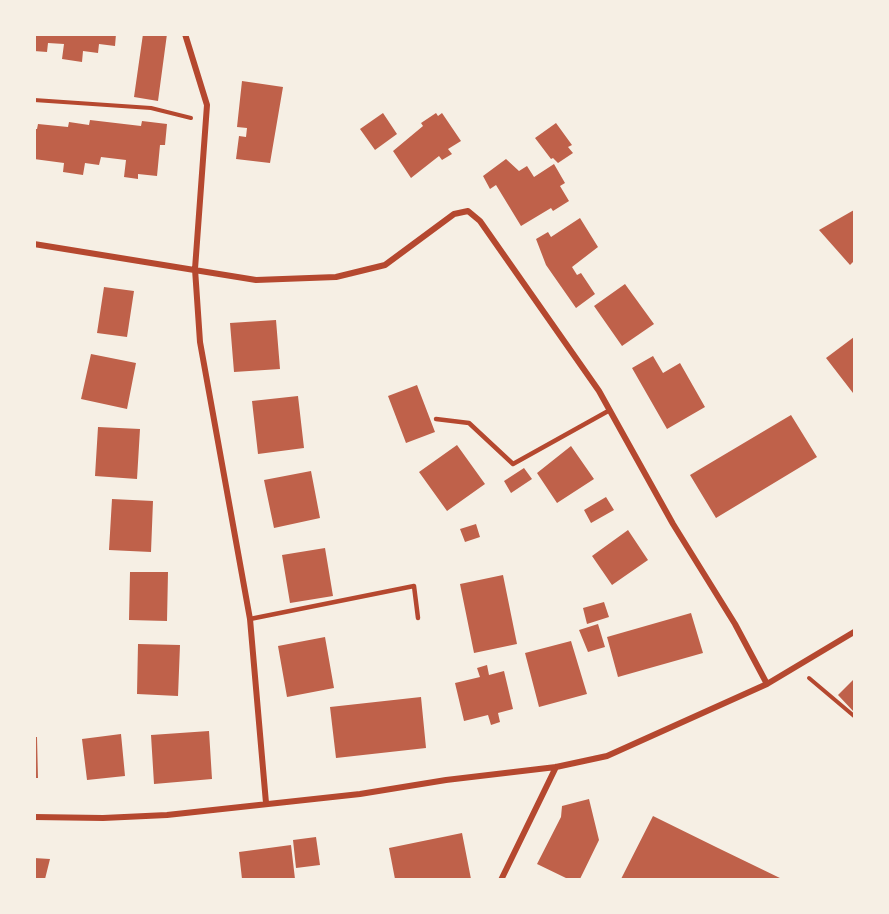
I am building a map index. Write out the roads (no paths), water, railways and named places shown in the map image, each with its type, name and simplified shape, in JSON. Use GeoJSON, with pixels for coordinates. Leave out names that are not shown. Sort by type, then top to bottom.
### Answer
{"type":"FeatureCollection","features":[{"type":"Feature","properties":{"kind":"street"},"geometry":{"type":"LineString","coordinates":[[185,34],[207,105],[195,269],[200,342],[250,619],[266,803]]}},
{"type":"Feature","properties":{"kind":"street"},"geometry":{"type":"LineString","coordinates":[[34,243],[256,280],[336,277],[385,265],[454,214],[468,212],[480,221],[610,410],[673,524],[735,624],[766,684]]}},
{"type":"Feature","properties":{"kind":"street"},"geometry":{"type":"LineString","coordinates":[[34,817],[103,818],[167,815],[360,794],[446,780],[556,767],[607,756],[766,684],[855,632]]}},
{"type":"Feature","properties":{"kind":"street"},"geometry":{"type":"LineString","coordinates":[[501,879],[556,767]]}},
{"type":"Feature","properties":{"kind":"lane"},"geometry":{"type":"LineString","coordinates":[[436,419],[469,423],[513,464],[610,410]]}},
{"type":"Feature","properties":{"kind":"lane"},"geometry":{"type":"LineString","coordinates":[[250,619],[414,586],[418,618]]}}]}
